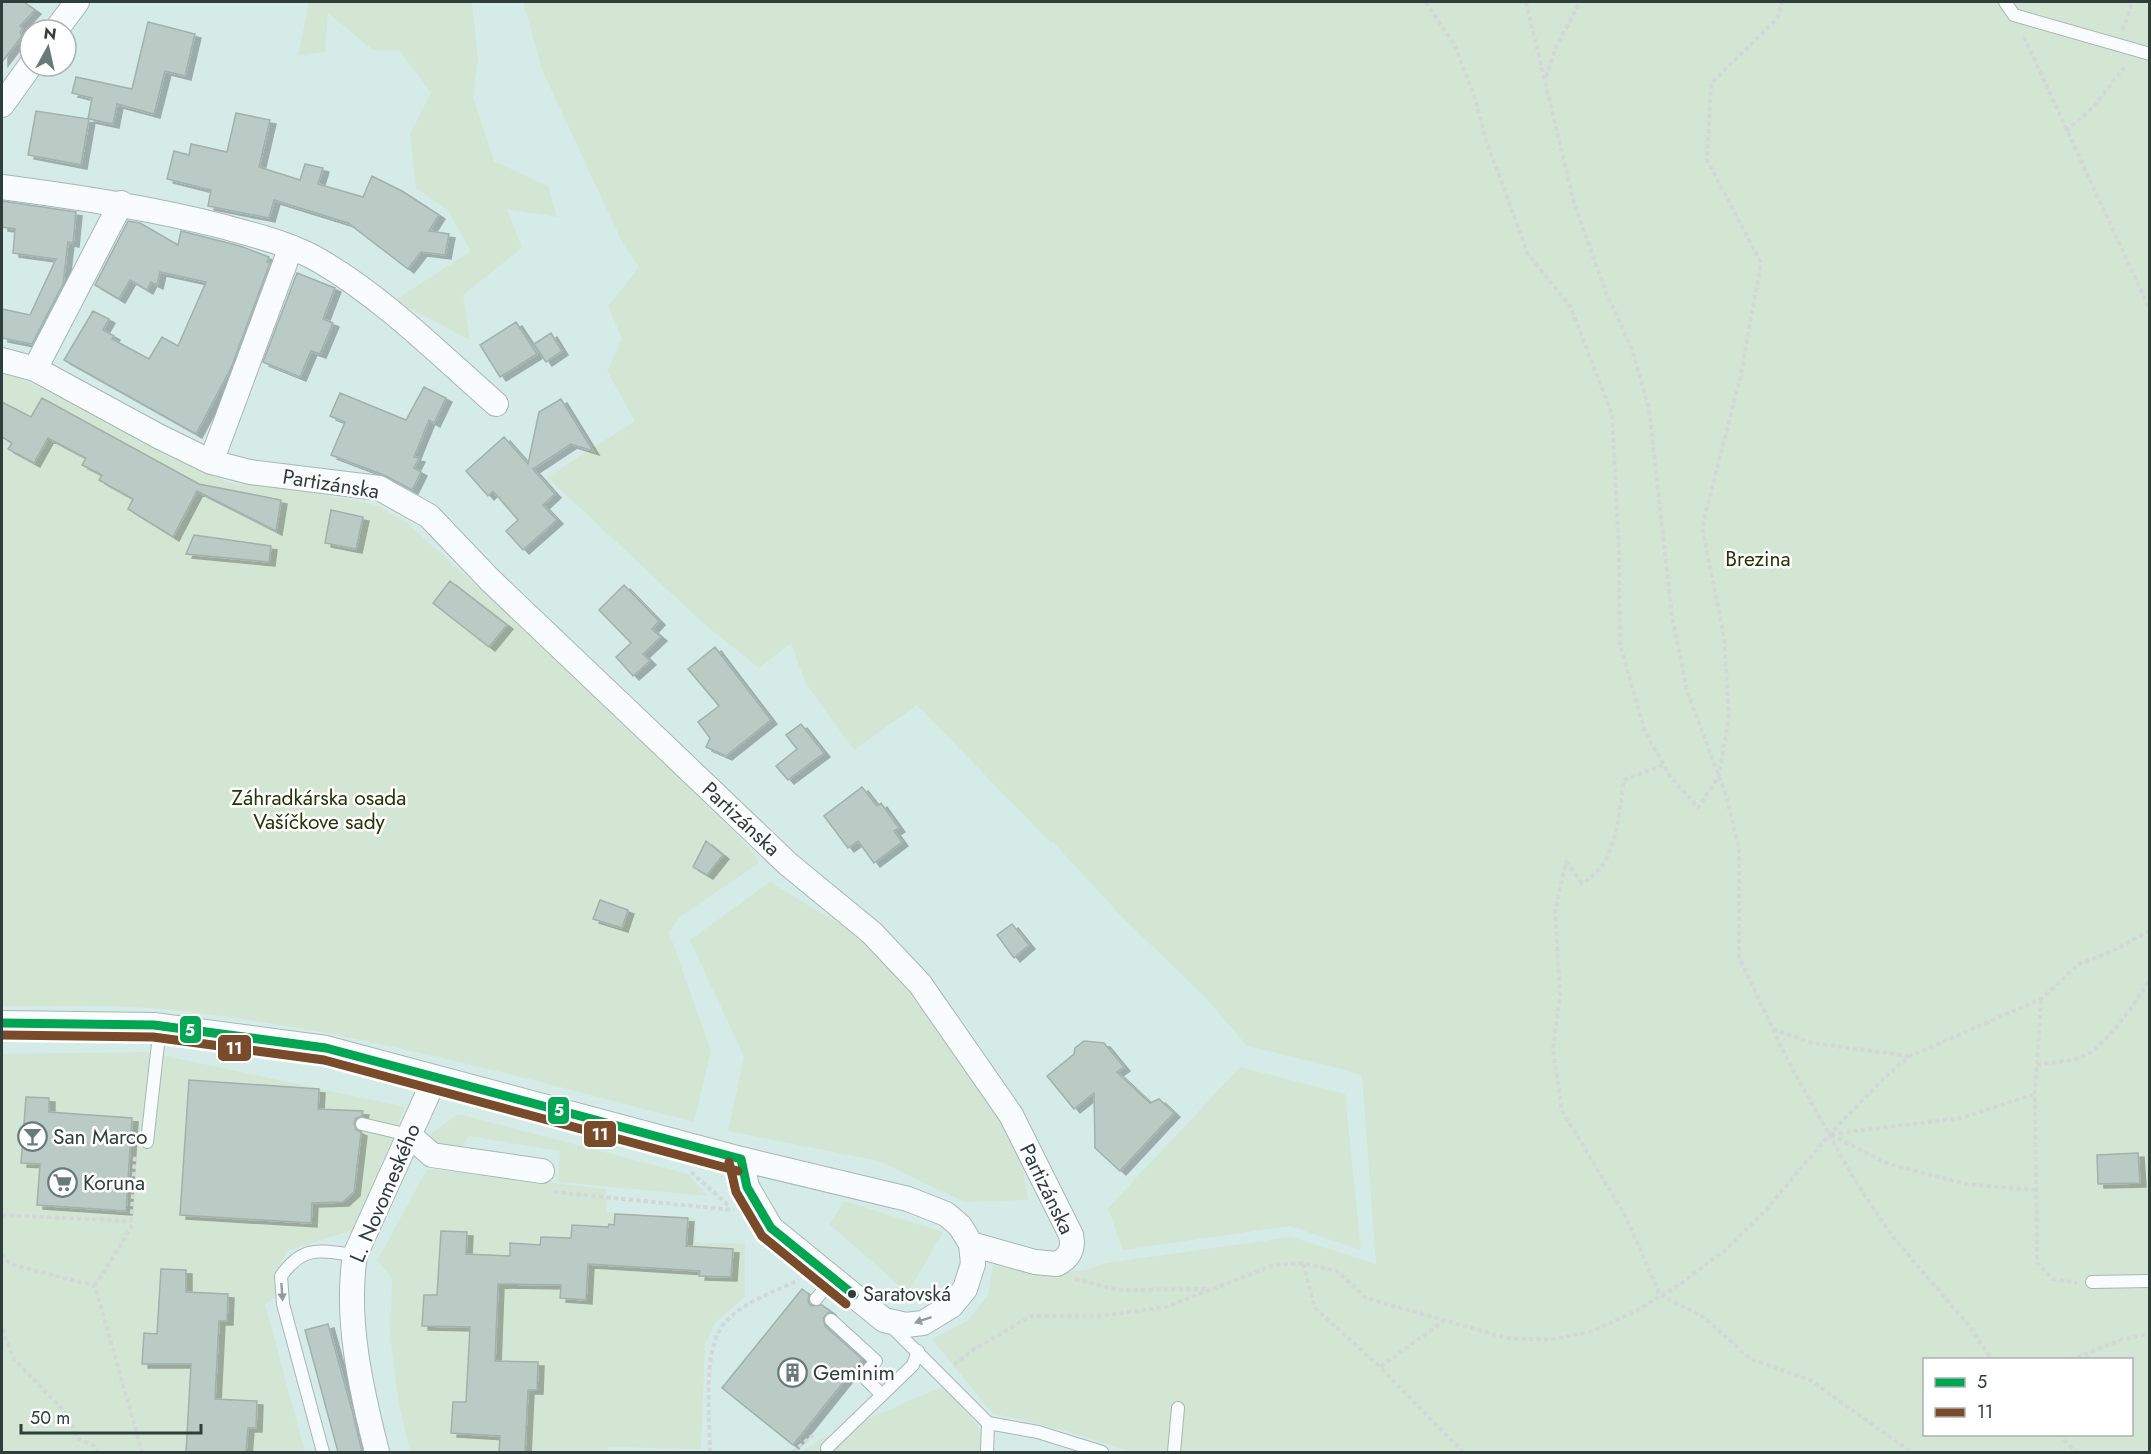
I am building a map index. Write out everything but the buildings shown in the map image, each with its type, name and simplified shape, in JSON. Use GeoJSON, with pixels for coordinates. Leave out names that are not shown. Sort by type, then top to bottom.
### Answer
{"type":"FeatureCollection","features":[{"type":"Feature","properties":{"kind":"street"},"geometry":{"type":"LineString","coordinates":[[65,18],[76,2]]}},
{"type":"Feature","properties":{"kind":"street"},"geometry":{"type":"LineString","coordinates":[[2,105],[21,78]]}},
{"type":"Feature","properties":{"kind":"street"},"geometry":{"type":"LineString","coordinates":[[2,187],[121,203],[183,216],[291,247],[345,276],[399,319],[496,404]]}},
{"type":"Feature","properties":{"kind":"street"},"geometry":{"type":"LineString","coordinates":[[34,369],[121,203]]}},
{"type":"Feature","properties":{"kind":"street"},"geometry":{"type":"LineString","coordinates":[[211,462],[291,247]]}},
{"type":"Feature","properties":{"kind":"street","name":"Partizánska"},"geometry":{"type":"LineString","coordinates":[[2,360],[34,369],[211,462],[250,472],[379,488],[429,516],[490,579],[788,864],[872,933],[920,984],[1011,1115],[1071,1234],[1073,1244],[1070,1255],[1057,1264],[1035,1262],[971,1244]]}},
{"type":"Feature","properties":{"kind":"street"},"geometry":{"type":"LineString","coordinates":[[2,1023],[160,1026],[326,1048],[741,1159],[908,1199],[946,1214],[960,1226],[971,1244],[973,1264],[965,1289],[951,1306],[923,1323],[906,1325],[884,1320],[771,1228],[747,1187],[741,1159]]}},
{"type":"Feature","properties":{"kind":"street","name":"L. Novomeského"},"geometry":{"type":"LineString","coordinates":[[377,1452],[351,1313],[351,1282],[355,1255],[435,1078]]}},
{"type":"Feature","properties":{"kind":"street"},"geometry":{"type":"LineString","coordinates":[[409,1135],[432,1155],[542,1172]]}},
{"type":"Feature","properties":{"kind":"lane"},"geometry":{"type":"LineString","coordinates":[[2005,2],[2014,15],[2145,52]]}},
{"type":"Feature","properties":{"kind":"lane"},"geometry":{"type":"LineString","coordinates":[[147,1142],[160,1026]]}},
{"type":"Feature","properties":{"kind":"lane"},"geometry":{"type":"LineString","coordinates":[[362,1124],[409,1135]]}},
{"type":"Feature","properties":{"kind":"lane"},"geometry":{"type":"LineString","coordinates":[[323,1452],[283,1304],[281,1276],[294,1258],[316,1251],[355,1255]]}},
{"type":"Feature","properties":{"kind":"lane"},"geometry":{"type":"LineString","coordinates":[[816,1299],[833,1279]]}},
{"type":"Feature","properties":{"kind":"lane"},"geometry":{"type":"LineString","coordinates":[[2092,1282],[2150,1281]]}},
{"type":"Feature","properties":{"kind":"lane"},"geometry":{"type":"LineString","coordinates":[[831,1320],[876,1361],[862,1376],[882,1395]]}},
{"type":"Feature","properties":{"kind":"lane"},"geometry":{"type":"LineString","coordinates":[[884,1320],[988,1423],[1038,1432],[1102,1452]]}},
{"type":"Feature","properties":{"kind":"lane"},"geometry":{"type":"LineString","coordinates":[[826,1448],[913,1365],[918,1352]]}},
{"type":"Feature","properties":{"kind":"lane"},"geometry":{"type":"LineString","coordinates":[[1174,1452],[1178,1408]]}},
{"type":"Feature","properties":{"kind":"lane"},"geometry":{"type":"LineString","coordinates":[[987,1452],[988,1423]]}},
{"type":"Feature","properties":{"kind":"path"},"geometry":{"type":"LineString","coordinates":[[1426,2],[1455,46],[1476,101],[1485,137],[1528,254],[1570,306],[1612,414],[1619,552],[1620,645],[1645,732],[1663,765],[1698,808],[1719,776],[1729,716],[1724,638],[1702,527],[1740,379],[1761,263],[1707,160],[1711,83],[1777,19],[1782,2]]}},
{"type":"Feature","properties":{"kind":"path"},"geometry":{"type":"LineString","coordinates":[[1526,2],[1546,78],[1574,203],[1605,290],[1632,349],[1649,410],[1672,616],[1687,691],[1719,776],[1738,849],[1739,957],[1773,1029],[1854,1179],[1893,1238],[1970,1327],[1991,1358]]}},
{"type":"Feature","properties":{"kind":"path"},"geometry":{"type":"LineString","coordinates":[[1546,78],[1556,47],[1580,2]]}},
{"type":"Feature","properties":{"kind":"path"},"geometry":{"type":"LineString","coordinates":[[2119,45],[2132,2]]}},
{"type":"Feature","properties":{"kind":"path"},"geometry":{"type":"LineString","coordinates":[[2014,15],[2150,310]]}},
{"type":"Feature","properties":{"kind":"path"},"geometry":{"type":"LineString","coordinates":[[2066,131],[2082,118],[2116,74],[2145,52]]}},
{"type":"Feature","properties":{"kind":"path"},"geometry":{"type":"LineString","coordinates":[[1663,765],[1624,780],[1614,843],[1592,878],[1582,883],[1566,862],[1555,910],[1560,995],[1553,1050],[1562,1111],[1625,1215],[1660,1295],[1702,1316],[1751,1359],[1810,1380],[1911,1452]]}},
{"type":"Feature","properties":{"kind":"path"},"geometry":{"type":"LineString","coordinates":[[941,1376],[971,1351],[1031,1316],[1100,1316],[1166,1306],[1274,1265],[1303,1263],[1336,1271],[1366,1298],[1507,1338],[1549,1340],[1593,1331],[1638,1310],[1680,1284],[1725,1250],[1765,1210],[1830,1134],[1887,1075],[1910,1056],[2041,999],[2079,964],[2111,952],[2150,930]]}},
{"type":"Feature","properties":{"kind":"path"},"geometry":{"type":"LineString","coordinates":[[2037,1065],[2083,1057],[2099,1047],[2141,997],[2150,977]]}},
{"type":"Feature","properties":{"kind":"path"},"geometry":{"type":"LineString","coordinates":[[2041,999],[2036,1048],[2035,1094],[2037,1263],[2053,1279],[2092,1282]]}},
{"type":"Feature","properties":{"kind":"path"},"geometry":{"type":"LineString","coordinates":[[1773,1029],[1812,1043],[1910,1056]]}},
{"type":"Feature","properties":{"kind":"path"},"geometry":{"type":"LineString","coordinates":[[1830,1134],[1961,1118],[2035,1094]]}},
{"type":"Feature","properties":{"kind":"path"},"geometry":{"type":"LineString","coordinates":[[1830,1134],[1889,1164],[1922,1173],[1965,1184],[2036,1190]]}},
{"type":"Feature","properties":{"kind":"path"},"geometry":{"type":"LineString","coordinates":[[142,1452],[95,1286],[131,1228],[136,1148],[147,1142]]}},
{"type":"Feature","properties":{"kind":"path"},"geometry":{"type":"LineString","coordinates":[[542,1172],[552,1192],[734,1210]]}},
{"type":"Feature","properties":{"kind":"path"},"geometry":{"type":"LineString","coordinates":[[2,1215],[131,1221]]}},
{"type":"Feature","properties":{"kind":"path"},"geometry":{"type":"LineString","coordinates":[[2,1254],[10,1263],[95,1286]]}},
{"type":"Feature","properties":{"kind":"path"},"geometry":{"type":"LineString","coordinates":[[1303,1263],[1315,1308],[1380,1367],[1463,1452]]}},
{"type":"Feature","properties":{"kind":"path"},"geometry":{"type":"LineString","coordinates":[[1057,1264],[1061,1275],[1118,1290],[1211,1289]]}},
{"type":"Feature","properties":{"kind":"path"},"geometry":{"type":"LineString","coordinates":[[1380,1367],[1446,1319]]}},
{"type":"Feature","properties":{"kind":"path"},"geometry":{"type":"LineString","coordinates":[[2,1329],[14,1359],[68,1415],[77,1438],[94,1446],[98,1452]]}},
{"type":"Feature","properties":{"kind":"path"},"geometry":{"type":"LineString","coordinates":[[2073,1358],[2121,1340],[2150,1334]]}},
{"type":"Feature","properties":{"kind":"path"},"geometry":{"type":"LineString","coordinates":[[2061,1436],[2075,1452]]}},
{"type":"Feature","properties":{"kind":"green space"},"geometry":{"type":"Polygon","coordinates":[[[309,2],[472,2],[478,59],[473,97],[494,161],[548,186],[557,217],[507,209],[522,248],[463,295],[470,340],[395,300],[471,251],[447,210],[416,188],[410,134],[431,93],[399,50],[373,50],[328,13],[325,52],[298,56],[309,2]]]}},
{"type":"Feature","properties":{"kind":"green space","name":"Brezina"},"geometry":{"type":"Polygon","coordinates":[[[523,2],[2149,2],[2149,1452],[1131,1452],[1066,1431],[992,1413],[932,1339],[967,1321],[988,1295],[993,1265],[1036,1271],[1079,1271],[1106,1263],[1291,1237],[1376,1264],[1362,1076],[1247,1046],[1207,999],[1123,918],[1053,842],[1051,843],[917,705],[854,750],[805,682],[791,643],[759,668],[704,624],[547,477],[635,421],[607,371],[622,339],[608,306],[639,267],[623,244],[543,72],[523,2]]]}},
{"type":"Feature","properties":{"kind":"green space","name":"Záhradkárska osada Vašíčkove sady"},"geometry":{"type":"Polygon","coordinates":[[[2,370],[65,400],[168,456],[231,483],[300,490],[376,505],[406,522],[579,678],[749,847],[759,863],[681,916],[669,932],[711,1051],[694,1122],[437,1057],[307,1030],[153,1008],[2,1006],[2,370]]]}},
{"type":"Feature","properties":{"kind":"green space"},"geometry":{"type":"Polygon","coordinates":[[[770,882],[869,942],[950,1045],[1018,1140],[1028,1200],[964,1202],[879,1161],[728,1131],[744,1057],[690,940],[770,882]]]}},
{"type":"Feature","properties":{"kind":"green space"},"geometry":{"type":"Polygon","coordinates":[[[147,1052],[405,1107],[356,1229],[287,1251],[278,1267],[275,1298],[265,1304],[305,1452],[2,1452],[2,1054],[147,1052]]]}},
{"type":"Feature","properties":{"kind":"green space"},"geometry":{"type":"Polygon","coordinates":[[[1240,1067],[1345,1094],[1361,1250],[1290,1226],[1123,1250],[1108,1208],[1240,1067]]]}},
{"type":"Feature","properties":{"kind":"green space"},"geometry":{"type":"Polygon","coordinates":[[[458,1114],[688,1174],[708,1196],[558,1182],[560,1151],[469,1136],[450,1161],[429,1135],[458,1114]]]}},
{"type":"Feature","properties":{"kind":"green space"},"geometry":{"type":"Polygon","coordinates":[[[427,1169],[606,1189],[607,1212],[696,1218],[695,1242],[745,1244],[745,1297],[716,1322],[705,1344],[701,1449],[608,1447],[608,1452],[410,1452],[399,1405],[390,1337],[392,1278],[377,1261],[427,1169]]]}},
{"type":"Feature","properties":{"kind":"green space"},"geometry":{"type":"Polygon","coordinates":[[[844,1201],[943,1232],[908,1293],[829,1224],[844,1201]]]}},
{"type":"Feature","properties":{"kind":"green space"},"geometry":{"type":"Polygon","coordinates":[[[944,1386],[984,1433],[983,1452],[800,1452],[823,1438],[944,1386]]]}},
{"type":"Feature","properties":{"kind":"transit line","name":"5"},"geometry":{"type":"LineString","coordinates":[[2,1023],[154,1025],[326,1048],[741,1159]]}},
{"type":"Feature","properties":{"kind":"transit line","name":"11"},"geometry":{"type":"LineString","coordinates":[[2,1035],[153,1037],[324,1060],[738,1171]]}},
{"type":"Feature","properties":{"kind":"transit line","name":"5"},"geometry":{"type":"LineString","coordinates":[[741,1159],[747,1187],[771,1228],[854,1295]]}},
{"type":"Feature","properties":{"kind":"transit line","name":"11"},"geometry":{"type":"LineString","coordinates":[[729,1162],[736,1192],[762,1236],[846,1304]]}},
{"type":"Feature","properties":{"kind":"place","name":"San Marco"},"geometry":{"type":"Point","coordinates":[32,1137]}},
{"type":"Feature","properties":{"kind":"place","name":"Koruna"},"geometry":{"type":"Point","coordinates":[62,1183]}},
{"type":"Feature","properties":{"kind":"place","name":"Saratovská"},"geometry":{"type":"Point","coordinates":[852,1294]}},
{"type":"Feature","properties":{"kind":"place","name":"Geminim"},"geometry":{"type":"Point","coordinates":[792,1373]}}]}
